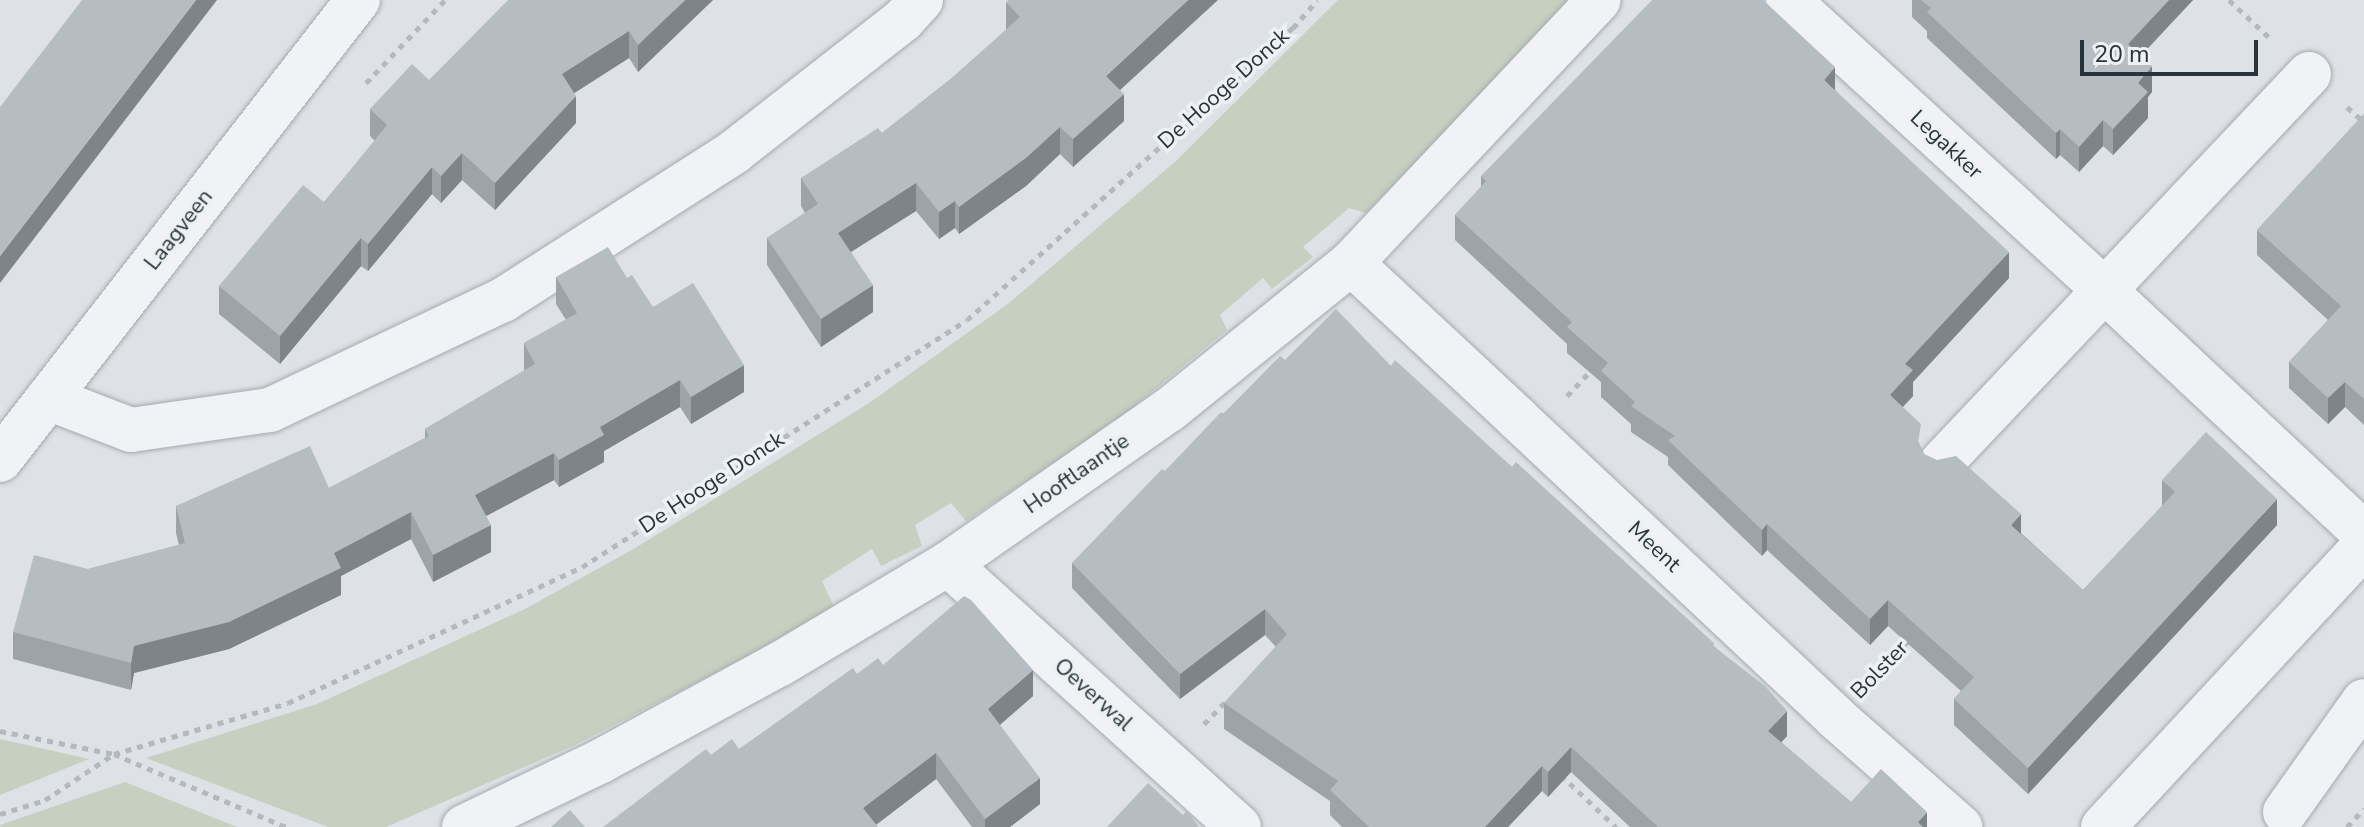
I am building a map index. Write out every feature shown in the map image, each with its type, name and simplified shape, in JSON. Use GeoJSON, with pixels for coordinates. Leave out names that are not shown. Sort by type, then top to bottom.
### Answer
{"type":"FeatureCollection","features":[{"type":"Feature","properties":{"kind":"street","name":"Laagveen"},"geometry":{"type":"LineString","coordinates":[[0,460],[358,0]]}},
{"type":"Feature","properties":{"kind":"street"},"geometry":{"type":"LineString","coordinates":[[48,398],[131,430],[270,410],[503,300],[734,152],[903,20],[921,0]]}},
{"type":"Feature","properties":{"kind":"street","name":"Hooftlaantje"},"geometry":{"type":"LineString","coordinates":[[464,827],[601,761],[780,664],[948,564],[1169,410],[1351,263],[1599,0]]}},
{"type":"Feature","properties":{"kind":"street","name":"Legakker"},"geometry":{"type":"LineString","coordinates":[[1788,0],[2364,533]]}},
{"type":"Feature","properties":{"kind":"street"},"geometry":{"type":"LineString","coordinates":[[1942,462],[2309,74]]}},
{"type":"Feature","properties":{"kind":"street","name":"Meent"},"geometry":{"type":"LineString","coordinates":[[1351,263],[1835,717],[1960,827]]}},
{"type":"Feature","properties":{"kind":"street"},"geometry":{"type":"LineString","coordinates":[[2103,827],[2364,546]]}},
{"type":"Feature","properties":{"kind":"street","name":"Oeverwal"},"geometry":{"type":"LineString","coordinates":[[948,564],[1239,827]]}},
{"type":"Feature","properties":{"kind":"street"},"geometry":{"type":"LineString","coordinates":[[2278,819],[2364,701]]}},
{"type":"Feature","properties":{"kind":"street"},"geometry":{"type":"LineString","coordinates":[[2278,819],[2364,745]]}},
{"type":"Feature","properties":{"kind":"path","name":"De Hooge Donck"},"geometry":{"type":"LineString","coordinates":[[0,731],[114,754],[288,703],[582,567],[967,320],[1293,28],[1317,0]]}},
{"type":"Feature","properties":{"kind":"path","name":"Bolster"},"geometry":{"type":"LineString","coordinates":[[1835,717],[1920,628]]}},
{"type":"Feature","properties":{"kind":"path"},"geometry":{"type":"LineString","coordinates":[[0,814],[45,800],[114,754],[286,827]]}},
{"type":"Feature","properties":{"kind":"path"},"geometry":{"type":"LineString","coordinates":[[1560,774],[1616,827]]}},
{"type":"Feature","properties":{"kind":"path"},"geometry":{"type":"LineString","coordinates":[[2347,827],[2364,809]]}},
{"type":"Feature","properties":{"kind":"green space"},"geometry":{"type":"Polygon","coordinates":[[[1338,0],[1574,0],[1366,213],[1349,208],[1303,247],[1313,257],[1272,289],[1263,278],[1220,315],[1227,330],[1113,424],[966,521],[951,503],[915,525],[922,546],[881,566],[872,549],[822,581],[834,607],[739,661],[575,745],[386,827],[328,827],[146,758],[317,704],[525,609],[637,547],[869,403],[1009,303],[1176,161],[1338,0]]]}},
{"type":"Feature","properties":{"kind":"green space"},"geometry":{"type":"Polygon","coordinates":[[[0,739],[89,759],[0,795],[0,739]]]}},
{"type":"Feature","properties":{"kind":"green space"},"geometry":{"type":"Polygon","coordinates":[[[125,782],[237,827],[0,827],[0,825],[125,782]]]}},
{"type":"Feature","properties":{"kind":"building"},"geometry":{"type":"Polygon","coordinates":[[[82,0],[196,0],[0,256],[0,107],[82,0]]]}},
{"type":"Feature","properties":{"kind":"building"},"geometry":{"type":"Polygon","coordinates":[[[508,0],[685,0],[638,45],[629,31],[562,74],[576,96],[495,183],[462,153],[441,176],[432,167],[368,244],[361,238],[280,336],[219,286],[303,185],[324,202],[387,125],[370,109],[412,64],[429,80],[508,0]]]}},
{"type":"Feature","properties":{"kind":"building"},"geometry":{"type":"Polygon","coordinates":[[[1188,0],[1106,76],[1124,94],[1073,139],[1060,127],[1026,158],[959,207],[955,201],[939,212],[916,183],[838,233],[873,285],[821,319],[767,238],[818,204],[801,178],[878,128],[882,133],[952,78],[1020,17],[1006,2],[1188,0]]]}},
{"type":"Feature","properties":{"kind":"building"},"geometry":{"type":"Polygon","coordinates":[[[1652,0],[1763,0],[1835,67],[1824,80],[2009,252],[1905,364],[1913,370],[1890,395],[1921,424],[1918,442],[1924,454],[1937,460],[1956,456],[2021,514],[2011,525],[2083,590],[2175,492],[2162,480],[2206,432],[2277,499],[2028,768],[1954,699],[1974,677],[1888,600],[1870,619],[1767,524],[1762,530],[1668,440],[1675,436],[1631,406],[1635,402],[1601,371],[1608,363],[1567,327],[1572,322],[1455,215],[1486,181],[1481,176],[1652,0]]]}},
{"type":"Feature","properties":{"kind":"building"},"geometry":{"type":"Polygon","coordinates":[[[1921,0],[2169,0],[2128,44],[2152,66],[2138,83],[2148,92],[2113,129],[2103,120],[2079,147],[2060,129],[2056,133],[1927,12],[1931,8],[1921,0]]]}},
{"type":"Feature","properties":{"kind":"building"},"geometry":{"type":"Polygon","coordinates":[[[2364,114],[2364,399],[2345,382],[2328,398],[2289,362],[2341,306],[2257,230],[2364,114]]]}},
{"type":"Feature","properties":{"kind":"building"},"geometry":{"type":"Polygon","coordinates":[[[608,247],[627,278],[632,275],[653,307],[693,283],[744,365],[691,397],[680,380],[600,427],[604,435],[559,460],[554,453],[475,495],[491,525],[433,555],[411,512],[334,553],[341,568],[229,622],[134,646],[131,663],[13,632],[34,555],[88,569],[185,543],[176,506],[310,446],[329,488],[429,436],[425,429],[535,364],[524,343],[577,313],[556,277],[608,247]]]}},
{"type":"Feature","properties":{"kind":"building"},"geometry":{"type":"Polygon","coordinates":[[[1336,309],[1391,366],[1395,360],[1512,467],[1516,462],[1715,644],[1712,645],[1765,686],[1787,711],[1768,731],[1851,802],[1881,769],[1927,812],[1918,822],[1923,827],[1658,827],[1571,747],[1548,772],[1542,766],[1485,827],[1369,827],[1330,790],[1338,781],[1224,703],[1287,634],[1265,609],[1180,674],[1072,563],[1221,412],[1223,414],[1280,356],[1285,360],[1336,309]]]}},
{"type":"Feature","properties":{"kind":"building"},"geometry":{"type":"Polygon","coordinates":[[[964,596],[1033,670],[988,709],[1040,778],[985,819],[936,753],[863,808],[878,827],[603,827],[706,749],[711,755],[732,739],[739,749],[853,668],[857,674],[878,658],[883,665],[964,596]]]}},
{"type":"Feature","properties":{"kind":"building"},"geometry":{"type":"Polygon","coordinates":[[[1148,783],[1183,815],[1187,811],[1199,827],[1107,827],[1148,783]]]}},
{"type":"Feature","properties":{"kind":"building"},"geometry":{"type":"Polygon","coordinates":[[[570,810],[585,827],[551,827],[570,810]]]}}]}
